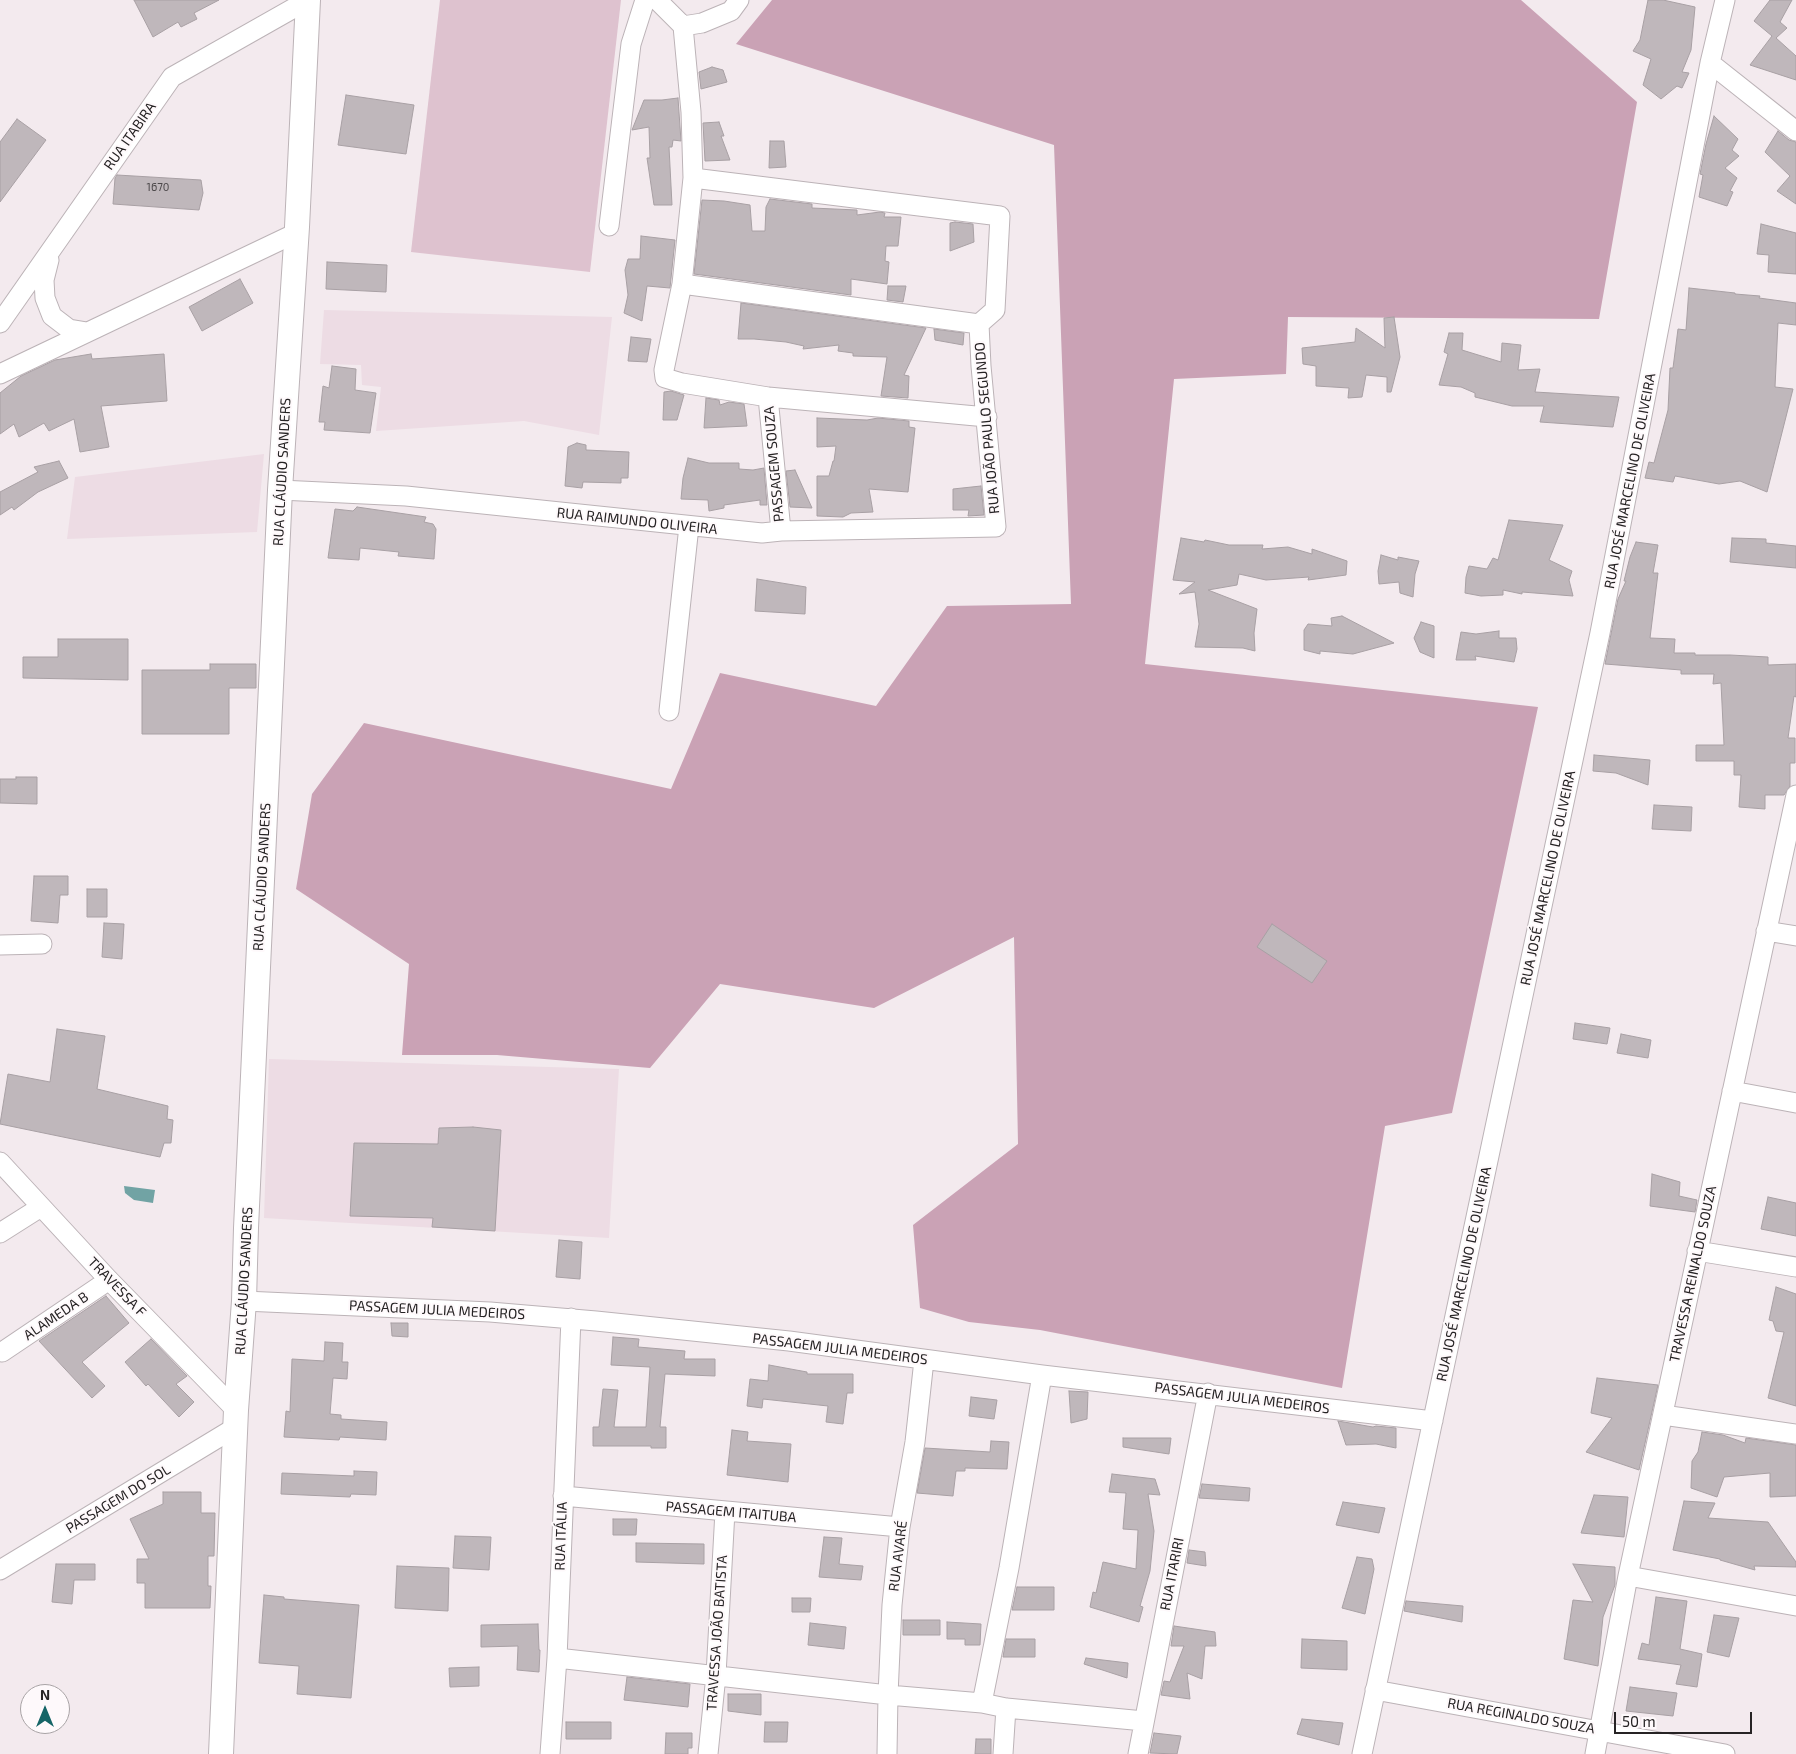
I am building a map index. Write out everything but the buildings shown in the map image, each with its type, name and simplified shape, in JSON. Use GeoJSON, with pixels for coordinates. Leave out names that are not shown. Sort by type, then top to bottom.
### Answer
{"type":"FeatureCollection","features":[{"type":"Feature","properties":{"kind":"main road","name":"RUA CLÁUDIO SANDERS"},"geometry":{"type":"LineString","coordinates":[[221,1754],[236,1418],[244,1301],[246,1218],[280,490],[308,0]]}},
{"type":"Feature","properties":{"kind":"street","name":"RUA ITABIRA"},"geometry":{"type":"LineString","coordinates":[[0,323],[172,77],[308,0]]}},
{"type":"Feature","properties":{"kind":"street"},"geometry":{"type":"LineString","coordinates":[[609,226],[631,44],[645,0]]}},
{"type":"Feature","properties":{"kind":"street"},"geometry":{"type":"LineString","coordinates":[[658,0],[683,26],[691,112],[693,178],[682,284],[664,370],[665,378],[682,383],[768,397],[986,417]]}},
{"type":"Feature","properties":{"kind":"street"},"geometry":{"type":"LineString","coordinates":[[683,26],[702,23],[731,11],[739,0]]}},
{"type":"Feature","properties":{"kind":"street","name":"RUA JOSÉ MARCELINO DE OLIVEIRA"},"geometry":{"type":"LineString","coordinates":[[1362,1754],[1600,634],[1710,63],[1725,0]]}},
{"type":"Feature","properties":{"kind":"street"},"geometry":{"type":"LineString","coordinates":[[1710,63],[1796,131]]}},
{"type":"Feature","properties":{"kind":"street","name":"RUA JOÃO PAULO SEGUNDO"},"geometry":{"type":"LineString","coordinates":[[693,178],[1000,216],[995,310],[979,324],[981,366],[996,527]]}},
{"type":"Feature","properties":{"kind":"street"},"geometry":{"type":"LineString","coordinates":[[0,374],[296,232]]}},
{"type":"Feature","properties":{"kind":"street"},"geometry":{"type":"LineString","coordinates":[[52,249],[44,280],[45,298],[52,316],[69,328],[87,332]]}},
{"type":"Feature","properties":{"kind":"street"},"geometry":{"type":"LineString","coordinates":[[682,284],[979,324]]}},
{"type":"Feature","properties":{"kind":"street","name":"PASSAGEM SOUZA"},"geometry":{"type":"LineString","coordinates":[[768,397],[781,531]]}},
{"type":"Feature","properties":{"kind":"street","name":"RUA RAIMUNDO OLIVEIRA"},"geometry":{"type":"LineString","coordinates":[[280,490],[406,496],[762,533],[781,531],[996,527]]}},
{"type":"Feature","properties":{"kind":"street"},"geometry":{"type":"LineString","coordinates":[[669,711],[689,526]]}},
{"type":"Feature","properties":{"kind":"street","name":"TRAVESSA REINALDO SOUZA"},"geometry":{"type":"LineString","coordinates":[[1595,1754],[1628,1576],[1796,795]]}},
{"type":"Feature","properties":{"kind":"street"},"geometry":{"type":"LineString","coordinates":[[1766,930],[1796,936]]}},
{"type":"Feature","properties":{"kind":"street"},"geometry":{"type":"LineString","coordinates":[[0,944],[42,944]]}},
{"type":"Feature","properties":{"kind":"street"},"geometry":{"type":"LineString","coordinates":[[1732,1091],[1796,1103]]}},
{"type":"Feature","properties":{"kind":"street","name":"TRAVESSA F"},"geometry":{"type":"LineString","coordinates":[[0,1162],[236,1418]]}},
{"type":"Feature","properties":{"kind":"street"},"geometry":{"type":"LineString","coordinates":[[0,1232],[41,1207]]}},
{"type":"Feature","properties":{"kind":"street"},"geometry":{"type":"LineString","coordinates":[[1697,1251],[1796,1267]]}},
{"type":"Feature","properties":{"kind":"street","name":"ALAMEDA B"},"geometry":{"type":"LineString","coordinates":[[2,1352],[110,1280]]}},
{"type":"Feature","properties":{"kind":"street","name":"PASSAGEM JULIA MEDEIROS"},"geometry":{"type":"LineString","coordinates":[[244,1301],[490,1312],[571,1318],[789,1342],[1042,1375],[1208,1393],[1433,1421]]}},
{"type":"Feature","properties":{"kind":"street","name":"RUA ITÁLIA"},"geometry":{"type":"LineString","coordinates":[[550,1754],[557,1658],[562,1496],[571,1318]]}},
{"type":"Feature","properties":{"kind":"street","name":"RUA AVARÉ"},"geometry":{"type":"LineString","coordinates":[[887,1754],[892,1605],[900,1527],[915,1442],[924,1360]]}},
{"type":"Feature","properties":{"kind":"street"},"geometry":{"type":"LineString","coordinates":[[982,1703],[1009,1568],[1042,1375]]}},
{"type":"Feature","properties":{"kind":"street","name":"RUA ITARIRI"},"geometry":{"type":"LineString","coordinates":[[1138,1754],[1208,1393]]}},
{"type":"Feature","properties":{"kind":"street"},"geometry":{"type":"LineString","coordinates":[[1663,1415],[1796,1434]]}},
{"type":"Feature","properties":{"kind":"street","name":"PASSAGEM DO SOL"},"geometry":{"type":"LineString","coordinates":[[0,1570],[236,1418]]}},
{"type":"Feature","properties":{"kind":"street","name":"PASSAGEM ITAITUBA"},"geometry":{"type":"LineString","coordinates":[[562,1496],[900,1527]]}},
{"type":"Feature","properties":{"kind":"street","name":"TRAVESSA JOÃO BATISTA"},"geometry":{"type":"LineString","coordinates":[[708,1754],[716,1675],[725,1511]]}},
{"type":"Feature","properties":{"kind":"street"},"geometry":{"type":"LineString","coordinates":[[1628,1576],[1796,1606]]}},
{"type":"Feature","properties":{"kind":"street"},"geometry":{"type":"LineString","coordinates":[[557,1658],[888,1695],[982,1703],[1006,1708],[1144,1721]]}},
{"type":"Feature","properties":{"kind":"street","name":"RUA REGINALDO SOUZA"},"geometry":{"type":"LineString","coordinates":[[1375,1690],[1725,1754]]}},
{"type":"Feature","properties":{"kind":"street"},"geometry":{"type":"LineString","coordinates":[[1003,1754],[1006,1708]]}},
{"type":"Feature","properties":{"kind":"shaded area"},"geometry":{"type":"Polygon","coordinates":[[[440,0],[621,0],[590,272],[411,252],[440,0]]]}},
{"type":"Feature","properties":{"kind":"shaded area"},"geometry":{"type":"Polygon","coordinates":[[[772,0],[1521,0],[1637,102],[1599,319],[1288,317],[1286,374],[1174,379],[1145,664],[1538,707],[1452,1113],[1385,1126],[1342,1388],[1040,1330],[969,1322],[920,1308],[913,1225],[1018,1144],[1014,937],[874,1008],[720,984],[650,1068],[497,1055],[402,1055],[409,964],[296,889],[312,794],[364,723],[671,789],[720,673],[876,706],[947,606],[1071,604],[1054,145],[736,44],[772,0]]]}},
{"type":"Feature","properties":{"kind":"shaded area"},"geometry":{"type":"Polygon","coordinates":[[[324,310],[612,317],[599,435],[524,421],[376,431],[381,387],[362,385],[361,365],[320,364],[324,310]]]}},
{"type":"Feature","properties":{"kind":"shaded area"},"geometry":{"type":"Polygon","coordinates":[[[264,454],[257,532],[67,539],[75,477],[264,454]]]}},
{"type":"Feature","properties":{"kind":"shaded area"},"geometry":{"type":"Polygon","coordinates":[[[269,1059],[619,1069],[609,1238],[264,1218],[269,1059]]]}},
{"type":"Feature","properties":{"kind":"water"},"geometry":{"type":"Polygon","coordinates":[[[124,1186],[155,1190],[153,1203],[134,1200],[125,1193],[124,1186]]]}}]}
